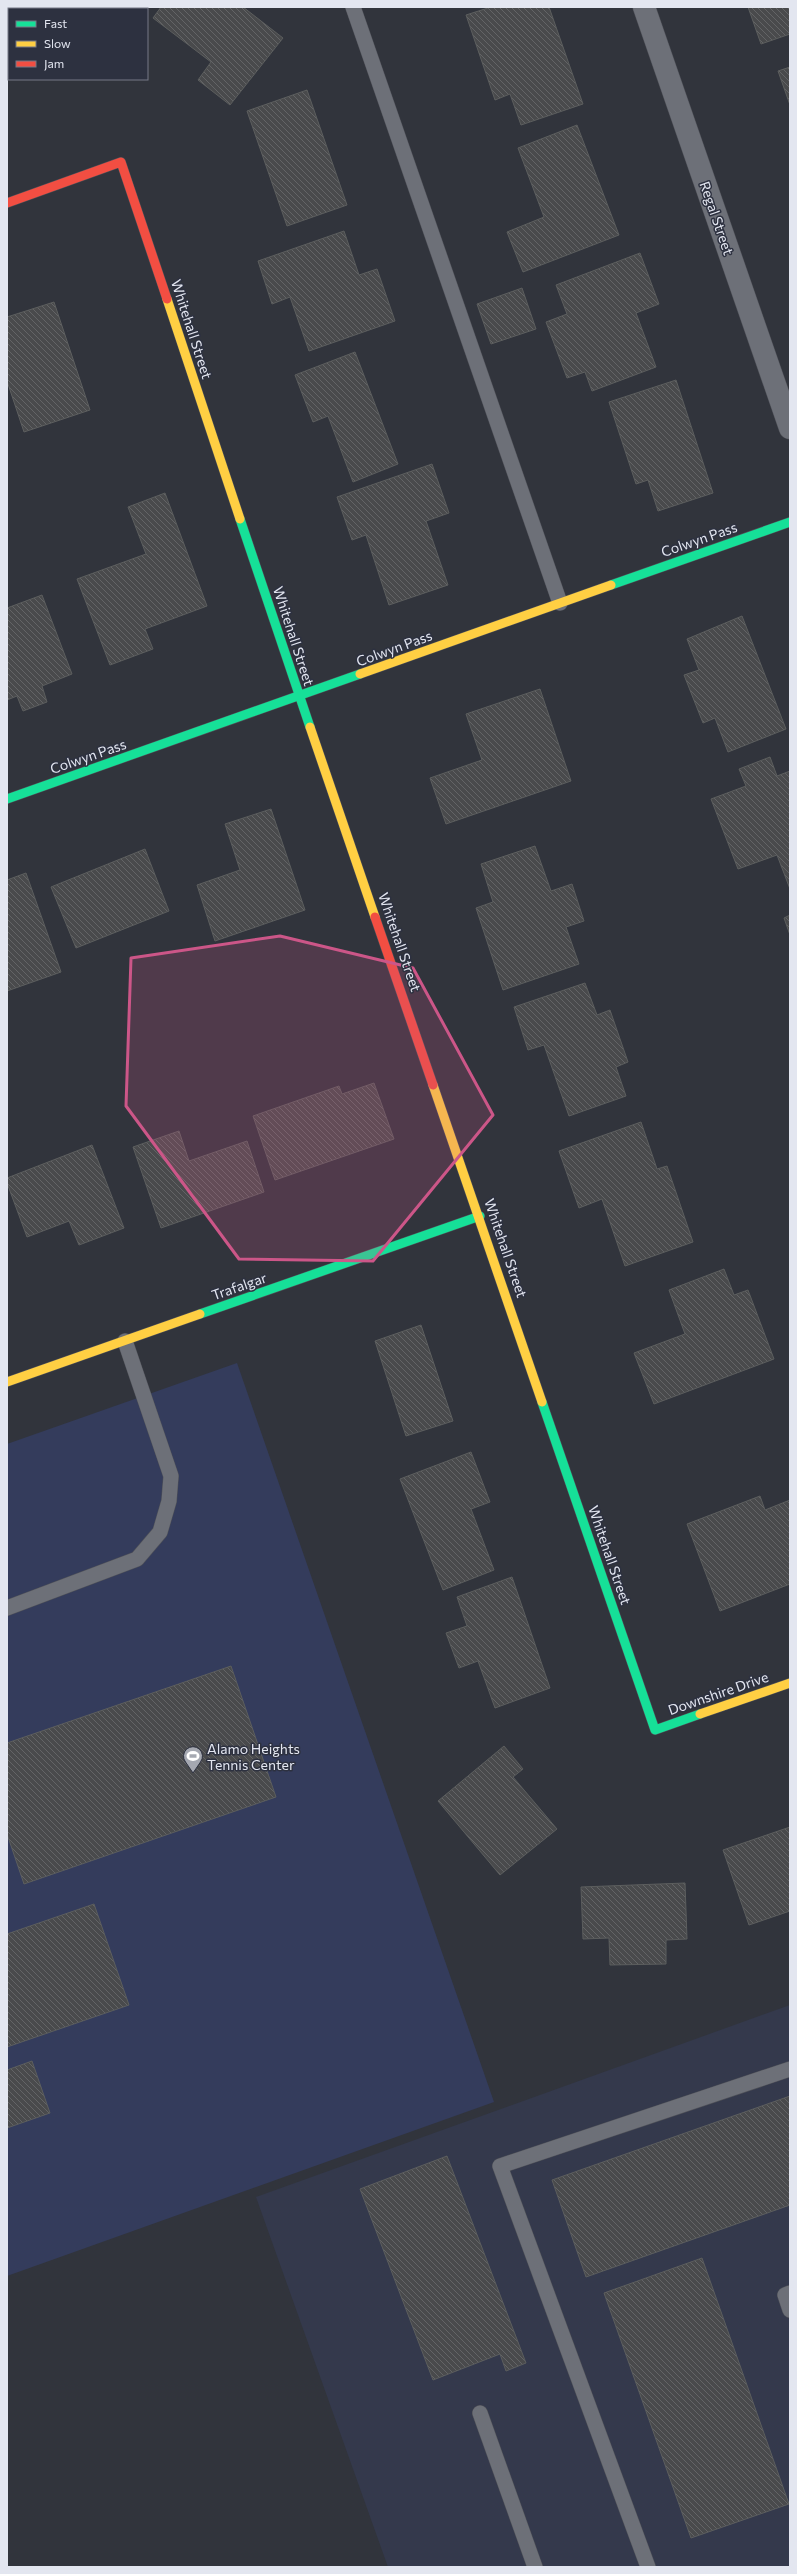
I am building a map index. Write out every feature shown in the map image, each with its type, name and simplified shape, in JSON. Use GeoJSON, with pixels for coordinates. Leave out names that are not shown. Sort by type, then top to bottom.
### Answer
{"type":"FeatureCollection","features":[{"type":"Feature","properties":{"kind":"street","name":"Regal Street"},"geometry":{"type":"LineString","coordinates":[[644,7],[790,428]]}},
{"type":"Feature","properties":{"kind":"street","name":"Whitehall Street"},"geometry":{"type":"LineString","coordinates":[[7,203],[122,162],[299,696],[480,1216],[654,1730]]}},
{"type":"Feature","properties":{"kind":"street","name":"Colwyn Pass"},"geometry":{"type":"LineString","coordinates":[[7,799],[790,522]]}},
{"type":"Feature","properties":{"kind":"street","name":"Trafalgar"},"geometry":{"type":"LineString","coordinates":[[7,1382],[480,1216]]}},
{"type":"Feature","properties":{"kind":"street","name":"Downshire Drive"},"geometry":{"type":"LineString","coordinates":[[654,1730],[790,1683]]}},
{"type":"Feature","properties":{"kind":"lane"},"geometry":{"type":"LineString","coordinates":[[353,7],[560,604]]}},
{"type":"Feature","properties":{"kind":"lane"},"geometry":{"type":"LineString","coordinates":[[7,1608],[137,1559],[160,1532],[169,1501],[171,1476],[125,1341]]}},
{"type":"Feature","properties":{"kind":"lane"},"geometry":{"type":"LineString","coordinates":[[648,2567],[500,2166],[790,2069]]}},
{"type":"Feature","properties":{"kind":"lane"},"geometry":{"type":"LineString","coordinates":[[790,2293],[784,2295],[790,2310]]}},
{"type":"Feature","properties":{"kind":"lane"},"geometry":{"type":"LineString","coordinates":[[480,2412],[535,2567]]}},
{"type":"Feature","properties":{"kind":"highlighted area"},"geometry":{"type":"Polygon","coordinates":[[[280,936],[413,968],[493,1115],[373,1261],[239,1259],[126,1106],[131,958],[280,936]]]}},
{"type":"Feature","properties":{"kind":"shaded area","name":"Alamo Heights Tennis Center"},"geometry":{"type":"Polygon","coordinates":[[[237,1363],[494,2102],[7,2276],[7,1444],[237,1363]]]}},
{"type":"Feature","properties":{"kind":"shaded area"},"geometry":{"type":"Polygon","coordinates":[[[790,2005],[790,2567],[388,2567],[256,2197],[790,2005]]]}},
{"type":"Feature","properties":{"kind":"building"},"geometry":{"type":"Polygon","coordinates":[[[7,7],[122,7],[8,8],[8,22],[7,7]]]}},
{"type":"Feature","properties":{"kind":"building"},"geometry":{"type":"Polygon","coordinates":[[[161,7],[243,7],[283,38],[230,105],[198,80],[211,62],[153,18],[161,7]]]}},
{"type":"Feature","properties":{"kind":"building"},"geometry":{"type":"Polygon","coordinates":[[[491,7],[549,7],[583,104],[521,125],[510,94],[495,100],[466,15],[491,7]]]}},
{"type":"Feature","properties":{"kind":"building"},"geometry":{"type":"Polygon","coordinates":[[[748,7],[790,7],[790,34],[761,44],[748,7]]]}},
{"type":"Feature","properties":{"kind":"building"},"geometry":{"type":"Polygon","coordinates":[[[790,67],[790,105],[778,71],[790,67]]]}},
{"type":"Feature","properties":{"kind":"building"},"geometry":{"type":"Polygon","coordinates":[[[307,90],[347,205],[287,226],[247,111],[307,90]]]}},
{"type":"Feature","properties":{"kind":"building"},"geometry":{"type":"Polygon","coordinates":[[[577,125],[619,235],[523,272],[507,232],[544,217],[518,148],[577,125]]]}},
{"type":"Feature","properties":{"kind":"building"},"geometry":{"type":"Polygon","coordinates":[[[344,231],[359,275],[377,269],[395,321],[309,351],[290,297],[272,304],[258,261],[344,231]]]}},
{"type":"Feature","properties":{"kind":"building"},"geometry":{"type":"Polygon","coordinates":[[[640,253],[659,304],[636,313],[656,367],[592,391],[585,372],[567,378],[546,322],[567,314],[556,285],[640,253]]]}},
{"type":"Feature","properties":{"kind":"building"},"geometry":{"type":"Polygon","coordinates":[[[522,288],[536,329],[491,344],[477,304],[522,288]]]}},
{"type":"Feature","properties":{"kind":"building"},"geometry":{"type":"Polygon","coordinates":[[[54,302],[90,410],[24,432],[7,381],[7,317],[54,302]]]}},
{"type":"Feature","properties":{"kind":"building"},"geometry":{"type":"Polygon","coordinates":[[[355,352],[398,464],[353,482],[328,416],[313,422],[295,375],[355,352]]]}},
{"type":"Feature","properties":{"kind":"building"},"geometry":{"type":"Polygon","coordinates":[[[676,380],[713,493],[658,511],[648,480],[636,484],[609,402],[676,380]]]}},
{"type":"Feature","properties":{"kind":"building"},"geometry":{"type":"Polygon","coordinates":[[[432,464],[449,513],[426,521],[448,585],[389,605],[366,535],[352,540],[337,497],[432,464]]]}},
{"type":"Feature","properties":{"kind":"building"},"geometry":{"type":"Polygon","coordinates":[[[165,493],[207,606],[145,629],[153,649],[110,665],[77,579],[146,554],[128,507],[165,493]]]}},
{"type":"Feature","properties":{"kind":"building"},"geometry":{"type":"Polygon","coordinates":[[[42,595],[72,674],[42,686],[47,702],[23,711],[17,696],[7,700],[7,608],[42,595]]]}},
{"type":"Feature","properties":{"kind":"building"},"geometry":{"type":"Polygon","coordinates":[[[742,616],[786,729],[728,752],[715,718],[703,723],[684,675],[699,670],[687,639],[742,616]]]}},
{"type":"Feature","properties":{"kind":"building"},"geometry":{"type":"Polygon","coordinates":[[[540,689],[571,781],[446,824],[430,778],[482,760],[466,714],[540,689]]]}},
{"type":"Feature","properties":{"kind":"building"},"geometry":{"type":"Polygon","coordinates":[[[770,757],[777,776],[790,771],[790,889],[777,855],[738,869],[711,799],[746,786],[739,769],[770,757]]]}},
{"type":"Feature","properties":{"kind":"building"},"geometry":{"type":"Polygon","coordinates":[[[271,809],[305,910],[215,941],[197,885],[240,870],[225,824],[271,809]]]}},
{"type":"Feature","properties":{"kind":"building"},"geometry":{"type":"Polygon","coordinates":[[[535,846],[551,891],[572,884],[584,921],[566,927],[579,964],[503,990],[476,908],[493,902],[481,864],[535,846]]]}},
{"type":"Feature","properties":{"kind":"building"},"geometry":{"type":"Polygon","coordinates":[[[145,849],[169,911],[76,948],[51,887],[145,849]]]}},
{"type":"Feature","properties":{"kind":"building"},"geometry":{"type":"Polygon","coordinates":[[[26,873],[61,972],[7,991],[7,880],[26,873]]]}},
{"type":"Feature","properties":{"kind":"building"},"geometry":{"type":"Polygon","coordinates":[[[790,915],[790,935],[784,918],[790,915]]]}},
{"type":"Feature","properties":{"kind":"building"},"geometry":{"type":"Polygon","coordinates":[[[585,983],[597,1015],[610,1010],[628,1062],[616,1067],[626,1096],[569,1116],[544,1045],[528,1050],[514,1007],[585,983]]]}},
{"type":"Feature","properties":{"kind":"building"},"geometry":{"type":"Polygon","coordinates":[[[374,1083],[394,1139],[275,1180],[253,1116],[339,1086],[342,1094],[374,1083]]]}},
{"type":"Feature","properties":{"kind":"building"},"geometry":{"type":"Polygon","coordinates":[[[641,1122],[657,1169],[667,1166],[693,1242],[625,1266],[602,1199],[579,1208],[559,1151],[641,1122]]]}},
{"type":"Feature","properties":{"kind":"building"},"geometry":{"type":"Polygon","coordinates":[[[179,1131],[189,1161],[247,1141],[264,1192],[161,1228],[133,1147],[179,1131]]]}},
{"type":"Feature","properties":{"kind":"building"},"geometry":{"type":"Polygon","coordinates":[[[92,1145],[124,1228],[79,1245],[69,1221],[27,1237],[7,1183],[7,1178],[92,1145]]]}},
{"type":"Feature","properties":{"kind":"building"},"geometry":{"type":"Polygon","coordinates":[[[724,1269],[734,1295],[748,1290],[774,1359],[654,1404],[634,1353],[685,1334],[669,1290],[724,1269]]]}},
{"type":"Feature","properties":{"kind":"building"},"geometry":{"type":"Polygon","coordinates":[[[421,1325],[453,1421],[406,1436],[375,1341],[421,1325]]]}},
{"type":"Feature","properties":{"kind":"building"},"geometry":{"type":"Polygon","coordinates":[[[471,1452],[490,1502],[471,1509],[494,1570],[443,1590],[400,1479],[471,1452]]]}},
{"type":"Feature","properties":{"kind":"building"},"geometry":{"type":"Polygon","coordinates":[[[760,1496],[765,1510],[790,1500],[790,1584],[720,1611],[687,1524],[760,1496]]]}},
{"type":"Feature","properties":{"kind":"building"},"geometry":{"type":"Polygon","coordinates":[[[512,1577],[550,1688],[495,1708],[478,1661],[459,1668],[446,1633],[467,1626],[457,1597],[512,1577]]]}},
{"type":"Feature","properties":{"kind":"building"},"geometry":{"type":"Polygon","coordinates":[[[231,1666],[276,1797],[24,1884],[7,1834],[7,1743],[231,1666]]]}},
{"type":"Feature","properties":{"kind":"building"},"geometry":{"type":"Polygon","coordinates":[[[504,1746],[523,1769],[513,1777],[557,1829],[500,1875],[438,1801],[504,1746]]]}},
{"type":"Feature","properties":{"kind":"building"},"geometry":{"type":"Polygon","coordinates":[[[790,1827],[790,1911],[749,1925],[723,1850],[790,1827]]]}},
{"type":"Feature","properties":{"kind":"building"},"geometry":{"type":"Polygon","coordinates":[[[685,1883],[687,1939],[666,1940],[666,1964],[610,1965],[609,1938],[583,1939],[581,1887],[685,1883]]]}},
{"type":"Feature","properties":{"kind":"building"},"geometry":{"type":"Polygon","coordinates":[[[94,1904],[129,2005],[7,2047],[7,1934],[94,1904]]]}},
{"type":"Feature","properties":{"kind":"building"},"geometry":{"type":"Polygon","coordinates":[[[32,2061],[50,2113],[7,2128],[7,2070],[32,2061]]]}},
{"type":"Feature","properties":{"kind":"building"},"geometry":{"type":"Polygon","coordinates":[[[790,2096],[790,2205],[586,2277],[552,2180],[790,2096]]]}},
{"type":"Feature","properties":{"kind":"building"},"geometry":{"type":"Polygon","coordinates":[[[447,2156],[526,2363],[506,2371],[500,2354],[433,2380],[360,2189],[447,2156]]]}},
{"type":"Feature","properties":{"kind":"building"},"geometry":{"type":"Polygon","coordinates":[[[702,2258],[789,2504],[691,2538],[604,2293],[702,2258]]]}},
{"type":"Feature","properties":{"kind":"traffic: fast"},"geometry":{"type":"LineString","coordinates":[[240,519],[310,727]]}},
{"type":"Feature","properties":{"kind":"traffic: fast"},"geometry":{"type":"LineString","coordinates":[[611,585],[790,522]]}},
{"type":"Feature","properties":{"kind":"traffic: fast"},"geometry":{"type":"LineString","coordinates":[[7,799],[360,674]]}},
{"type":"Feature","properties":{"kind":"traffic: fast"},"geometry":{"type":"LineString","coordinates":[[200,1314],[480,1216]]}},
{"type":"Feature","properties":{"kind":"traffic: fast"},"geometry":{"type":"LineString","coordinates":[[542,1402],[655,1730],[700,1714]]}},
{"type":"Feature","properties":{"kind":"traffic: slow"},"geometry":{"type":"LineString","coordinates":[[167,299],[240,519]]}},
{"type":"Feature","properties":{"kind":"traffic: slow"},"geometry":{"type":"LineString","coordinates":[[360,674],[611,585]]}},
{"type":"Feature","properties":{"kind":"traffic: slow"},"geometry":{"type":"LineString","coordinates":[[310,727],[375,917]]}},
{"type":"Feature","properties":{"kind":"traffic: slow"},"geometry":{"type":"LineString","coordinates":[[433,1085],[542,1402]]}},
{"type":"Feature","properties":{"kind":"traffic: slow"},"geometry":{"type":"LineString","coordinates":[[7,1382],[200,1314]]}},
{"type":"Feature","properties":{"kind":"traffic: slow"},"geometry":{"type":"LineString","coordinates":[[700,1714],[790,1683]]}},
{"type":"Feature","properties":{"kind":"traffic: jam"},"geometry":{"type":"LineString","coordinates":[[7,203],[121,162],[167,299]]}},
{"type":"Feature","properties":{"kind":"traffic: jam"},"geometry":{"type":"LineString","coordinates":[[375,917],[433,1085]]}},
{"type":"Feature","properties":{"kind":"place","name":"Alamo Heights Tennis Center"},"geometry":{"type":"Point","coordinates":[193,1773]}}]}
